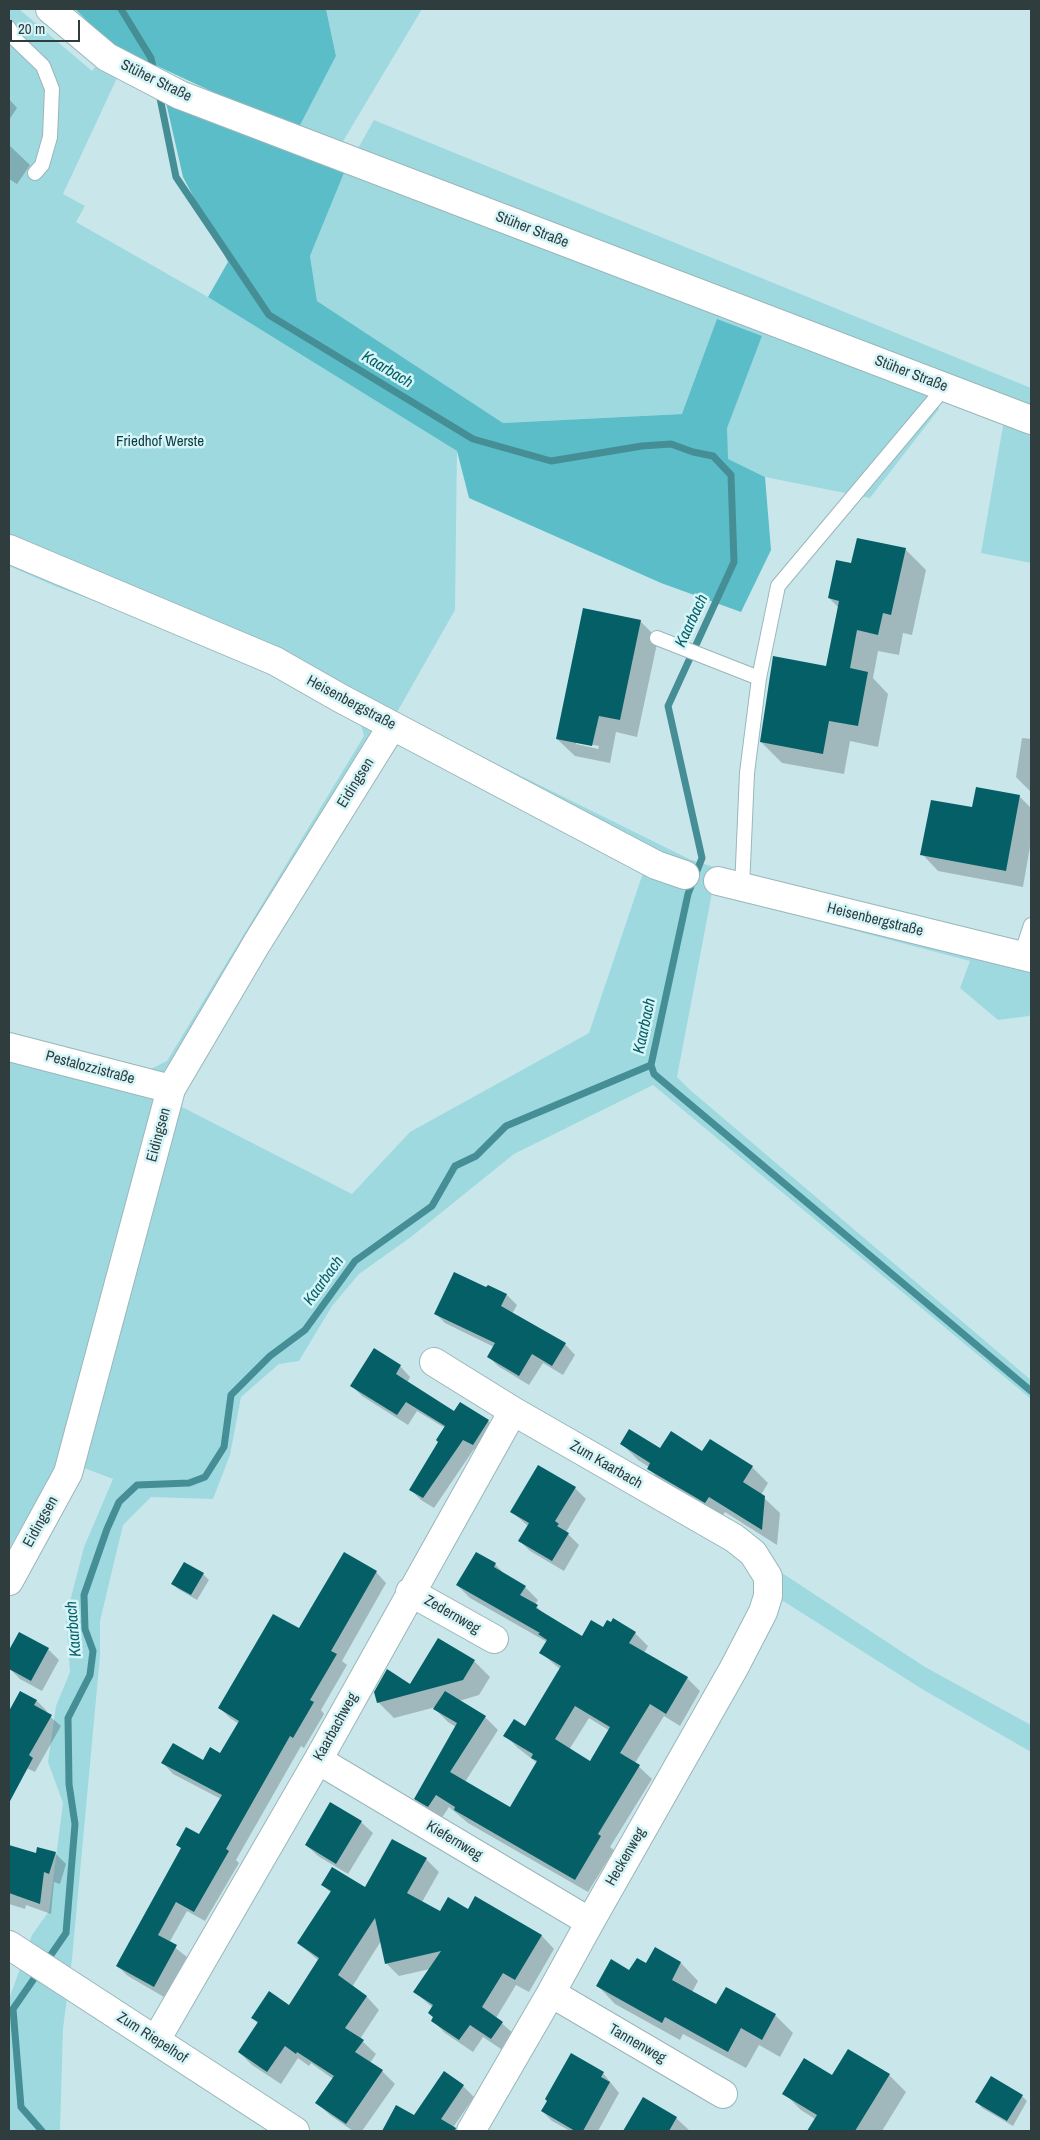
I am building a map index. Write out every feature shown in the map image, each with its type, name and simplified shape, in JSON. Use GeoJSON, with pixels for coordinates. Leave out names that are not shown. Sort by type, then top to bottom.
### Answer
{"type":"FeatureCollection","features":[{"type":"Feature","properties":{"kind":"street","name":"Stüher Straße"},"geometry":{"type":"LineString","coordinates":[[50,9],[107,57],[180,95],[1031,420]]}},
{"type":"Feature","properties":{"kind":"street","name":"Heisenbergstraße"},"geometry":{"type":"LineString","coordinates":[[9,549],[275,662],[656,865],[685,874]]}},
{"type":"Feature","properties":{"kind":"street","name":"Eidingsen"},"geometry":{"type":"LineString","coordinates":[[9,1581],[68,1473],[171,1089],[257,943],[392,726]]}},
{"type":"Feature","properties":{"kind":"street","name":"Heisenbergstraße"},"geometry":{"type":"LineString","coordinates":[[730,884],[1026,956]]}},
{"type":"Feature","properties":{"kind":"street","name":"Pestalozzistraße"},"geometry":{"type":"LineString","coordinates":[[9,1047],[171,1089]]}},
{"type":"Feature","properties":{"kind":"street","name":"Zum Kaarbach"},"geometry":{"type":"LineString","coordinates":[[434,1362],[513,1411],[734,1538],[753,1553],[768,1577]]}},
{"type":"Feature","properties":{"kind":"street","name":"Kaarbachweg"},"geometry":{"type":"LineString","coordinates":[[156,2040],[318,1760],[410,1592],[513,1411]]}},
{"type":"Feature","properties":{"kind":"street","name":"Heckenweg"},"geometry":{"type":"LineString","coordinates":[[470,2131],[551,1994],[763,1612],[768,1596],[768,1577]]}},
{"type":"Feature","properties":{"kind":"street","name":"Zedernweg"},"geometry":{"type":"LineString","coordinates":[[410,1592],[494,1639]]}},
{"type":"Feature","properties":{"kind":"street","name":"Kiefernweg"},"geometry":{"type":"LineString","coordinates":[[318,1760],[590,1922]]}},
{"type":"Feature","properties":{"kind":"street","name":"Zum Riepelhof"},"geometry":{"type":"LineString","coordinates":[[16,1949],[295,2131]]}},
{"type":"Feature","properties":{"kind":"street","name":"Tannenweg"},"geometry":{"type":"LineString","coordinates":[[551,1994],[723,2094]]}},
{"type":"Feature","properties":{"kind":"lane"},"geometry":{"type":"LineString","coordinates":[[9,28],[15,39],[43,66],[52,89],[50,137],[42,165],[35,172]]}},
{"type":"Feature","properties":{"kind":"lane"},"geometry":{"type":"LineString","coordinates":[[730,884],[759,678],[778,586],[945,387]]}},
{"type":"Feature","properties":{"kind":"lane"},"geometry":{"type":"LineString","coordinates":[[657,638],[759,678]]}},
{"type":"Feature","properties":{"kind":"lane"},"geometry":{"type":"LineString","coordinates":[[1026,956],[1031,925]]}},
{"type":"Feature","properties":{"kind":"green space","name":"Friedhof Werste"},"geometry":{"type":"Polygon","coordinates":[[[9,9],[19,9],[92,71],[95,67],[117,78],[63,194],[85,206],[76,222],[208,297],[457,451],[455,610],[396,714],[689,859],[732,873],[1031,949],[1031,1013],[1029,1016],[998,1020],[960,988],[970,961],[712,893],[677,1077],[1031,1380],[1031,1399],[653,1085],[514,1154],[411,1237],[359,1274],[332,1306],[299,1361],[279,1364],[241,1397],[230,1455],[213,1499],[151,1497],[123,1525],[100,1621],[100,1656],[72,1959],[63,2029],[60,2131],[9,2131],[9,1999],[32,1935],[49,1911],[63,1803],[48,1762],[56,1706],[70,1672],[66,1617],[84,1547],[113,1479],[84,1468],[57,1466],[9,1549],[9,1037],[143,1073],[167,1061],[364,736],[359,718],[267,670],[203,641],[57,587],[9,566],[9,9]],[[407,743],[389,749],[183,1091],[180,1106],[352,1194],[410,1132],[589,1033],[645,867],[407,743]]]}},
{"type":"Feature","properties":{"kind":"green space"},"geometry":{"type":"Polygon","coordinates":[[[326,9],[422,9],[339,148],[297,131],[336,56],[326,9]]]}},
{"type":"Feature","properties":{"kind":"green space"},"geometry":{"type":"Polygon","coordinates":[[[374,120],[1031,388],[1031,563],[981,553],[1004,420],[938,395],[939,409],[870,498],[765,477],[727,459],[726,428],[762,336],[682,414],[503,423],[317,301],[310,256],[344,173],[374,120]]]}},
{"type":"Feature","properties":{"kind":"green space"},"geometry":{"type":"Polygon","coordinates":[[[776,1569],[925,1667],[1031,1725],[1031,1752],[922,1689],[780,1599],[776,1569]]]}},
{"type":"Feature","properties":{"kind":"shaded area"},"geometry":{"type":"Polygon","coordinates":[[[75,9],[326,9],[336,56],[297,131],[112,45],[75,9]]]}},
{"type":"Feature","properties":{"kind":"shaded area"},"geometry":{"type":"Polygon","coordinates":[[[165,98],[344,173],[310,256],[317,301],[503,423],[682,414],[717,319],[762,336],[727,428],[728,459],[765,477],[771,550],[741,612],[661,583],[469,498],[457,451],[208,297],[228,262],[183,177],[165,98]]]}},
{"type":"Feature","properties":{"kind":"building"},"geometry":{"type":"Polygon","coordinates":[[[857,538],[906,548],[891,615],[883,613],[878,635],[857,630],[850,668],[868,672],[858,726],[829,721],[823,754],[760,742],[773,656],[826,666],[839,601],[828,598],[836,560],[851,563],[857,538]]]}},
{"type":"Feature","properties":{"kind":"building"},"geometry":{"type":"Polygon","coordinates":[[[583,608],[641,620],[620,720],[599,716],[592,746],[556,739],[583,608]]]}},
{"type":"Feature","properties":{"kind":"building"},"geometry":{"type":"Polygon","coordinates":[[[976,787],[1020,795],[1006,871],[920,855],[931,800],[972,807],[976,787]]]}},
{"type":"Feature","properties":{"kind":"building"},"geometry":{"type":"Polygon","coordinates":[[[454,1272],[486,1287],[488,1285],[507,1294],[501,1306],[566,1343],[552,1366],[532,1354],[519,1376],[487,1357],[495,1343],[434,1314],[454,1272]]]}},
{"type":"Feature","properties":{"kind":"building"},"geometry":{"type":"Polygon","coordinates":[[[374,1348],[401,1365],[396,1374],[454,1411],[460,1402],[489,1420],[473,1445],[463,1440],[423,1498],[409,1490],[438,1442],[436,1440],[445,1426],[406,1402],[397,1415],[350,1386],[374,1348]]]}},
{"type":"Feature","properties":{"kind":"building"},"geometry":{"type":"Polygon","coordinates":[[[629,1429],[660,1448],[671,1431],[702,1451],[710,1439],[753,1466],[743,1482],[765,1496],[762,1530],[709,1497],[705,1503],[647,1469],[650,1463],[620,1444],[629,1429]]]}},
{"type":"Feature","properties":{"kind":"building"},"geometry":{"type":"Polygon","coordinates":[[[538,1465],[576,1487],[555,1521],[559,1524],[557,1526],[569,1533],[552,1561],[518,1541],[529,1523],[510,1512],[538,1465]]]}},
{"type":"Feature","properties":{"kind":"building"},"geometry":{"type":"Polygon","coordinates":[[[344,1552],[377,1571],[331,1651],[337,1654],[310,1700],[314,1702],[293,1738],[290,1736],[226,1849],[229,1851],[194,1912],[176,1902],[158,1935],[177,1945],[154,1987],[116,1966],[181,1848],[176,1845],[186,1827],[199,1834],[222,1795],[161,1763],[173,1743],[203,1760],[210,1747],[220,1753],[239,1721],[218,1708],[273,1614],[299,1628],[344,1552]]]}},
{"type":"Feature","properties":{"kind":"building"},"geometry":{"type":"Polygon","coordinates":[[[476,1552],[496,1563],[494,1567],[526,1586],[520,1595],[538,1605],[536,1608],[582,1636],[591,1620],[603,1627],[607,1620],[611,1622],[613,1618],[636,1632],[629,1643],[688,1677],[666,1714],[650,1704],[620,1753],[640,1765],[598,1834],[601,1836],[575,1880],[454,1810],[455,1807],[436,1795],[428,1807],[414,1799],[457,1723],[433,1709],[445,1691],[486,1716],[450,1772],[510,1807],[537,1761],[531,1758],[533,1754],[503,1736],[514,1719],[525,1726],[561,1666],[539,1653],[547,1640],[538,1634],[540,1633],[456,1585],[476,1552]],[[575,1706],[555,1739],[590,1761],[610,1727],[575,1706]]]}},
{"type":"Feature","properties":{"kind":"building"},"geometry":{"type":"Polygon","coordinates":[[[184,1562],[204,1573],[191,1595],[171,1584],[184,1562]]]}},
{"type":"Feature","properties":{"kind":"building"},"geometry":{"type":"Polygon","coordinates":[[[19,1632],[49,1648],[31,1681],[9,1669],[9,1650],[19,1632]]]}},
{"type":"Feature","properties":{"kind":"building"},"geometry":{"type":"Polygon","coordinates":[[[438,1638],[475,1660],[463,1680],[377,1703],[374,1692],[387,1669],[410,1684],[438,1638]]]}},
{"type":"Feature","properties":{"kind":"building"},"geometry":{"type":"Polygon","coordinates":[[[20,1691],[37,1700],[34,1705],[52,1715],[29,1755],[33,1758],[9,1803],[9,1711],[20,1691]]]}},
{"type":"Feature","properties":{"kind":"building"},"geometry":{"type":"Polygon","coordinates":[[[330,1802],[362,1821],[336,1864],[305,1845],[330,1802]]]}},
{"type":"Feature","properties":{"kind":"building"},"geometry":{"type":"Polygon","coordinates":[[[392,1839],[427,1858],[407,1893],[440,1911],[448,1897],[468,1909],[475,1896],[542,1935],[515,1980],[503,1973],[482,2007],[503,2022],[491,2039],[470,2025],[459,2040],[431,2021],[433,2017],[428,2013],[433,2005],[413,1992],[441,1951],[385,1964],[375,1918],[338,1975],[367,1996],[345,2028],[364,2040],[355,2052],[383,2070],[346,2124],[315,2103],[334,2076],[285,2046],[267,2072],[238,2052],[258,2022],[251,2018],[269,1991],[289,2005],[319,1958],[297,1943],[331,1891],[321,1885],[332,1867],[365,1887],[392,1839]]]}},
{"type":"Feature","properties":{"kind":"building"},"geometry":{"type":"Polygon","coordinates":[[[9,1845],[36,1853],[37,1847],[56,1852],[49,1874],[44,1872],[40,1904],[9,1893],[9,1845]]]}},
{"type":"Feature","properties":{"kind":"building"},"geometry":{"type":"Polygon","coordinates":[[[655,1947],[681,1962],[672,1980],[716,2004],[726,1987],[776,2014],[762,2040],[741,2028],[728,2052],[665,2017],[662,2023],[596,1986],[611,1959],[629,1970],[637,1958],[646,1963],[655,1947]]]}},
{"type":"Feature","properties":{"kind":"building"},"geometry":{"type":"Polygon","coordinates":[[[848,2049],[890,2074],[855,2131],[807,2131],[817,2115],[782,2094],[804,2058],[832,2075],[848,2049]]]}},
{"type":"Feature","properties":{"kind":"building"},"geometry":{"type":"Polygon","coordinates":[[[571,2053],[604,2072],[601,2077],[610,2082],[583,2131],[575,2131],[541,2111],[547,2101],[545,2099],[571,2053]]]}},
{"type":"Feature","properties":{"kind":"building"},"geometry":{"type":"Polygon","coordinates":[[[444,2071],[464,2085],[441,2119],[456,2128],[455,2131],[382,2131],[396,2105],[414,2115],[444,2071]]]}},
{"type":"Feature","properties":{"kind":"building"},"geometry":{"type":"Polygon","coordinates":[[[991,2076],[1023,2095],[1007,2121],[975,2102],[991,2076]]]}},
{"type":"Feature","properties":{"kind":"building"},"geometry":{"type":"Polygon","coordinates":[[[643,2097],[677,2117],[669,2131],[623,2131],[643,2097]]]}},
{"type":"Feature","properties":{"kind":"waterway","name":"Kaarbach"},"geometry":{"type":"LineString","coordinates":[[121,9],[151,58],[154,73]]}},
{"type":"Feature","properties":{"kind":"waterway","name":"Kaarbach"},"geometry":{"type":"LineString","coordinates":[[46,1962],[66,1933],[75,1824],[69,1784],[68,1718],[90,1675],[93,1651],[85,1629],[84,1595],[107,1529],[119,1502],[137,1485],[189,1483],[205,1477],[224,1447],[231,1395],[270,1356],[305,1330],[355,1261],[432,1206],[455,1166],[476,1156],[506,1126],[651,1065],[688,894],[702,858],[668,706],[734,562],[731,475],[713,456],[693,452],[671,444],[642,446],[551,461],[473,439],[269,315],[176,177],[159,93]]}},
{"type":"Feature","properties":{"kind":"waterway"},"geometry":{"type":"LineString","coordinates":[[651,1065],[654,1074],[1031,1391]]}},
{"type":"Feature","properties":{"kind":"waterway","name":"Kaarbach"},"geometry":{"type":"LineString","coordinates":[[40,1970],[13,2009],[21,2107],[42,2131]]}}]}
